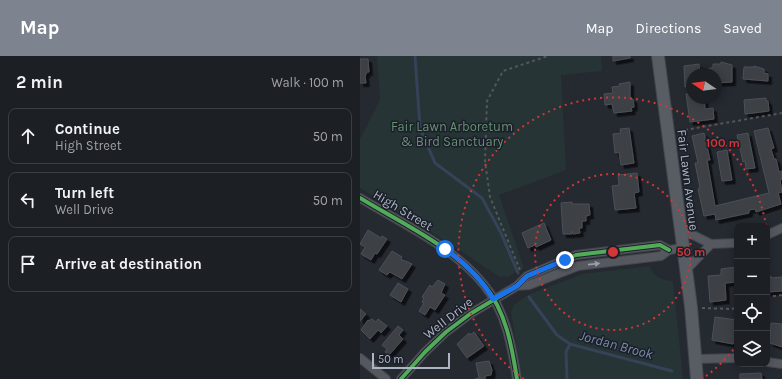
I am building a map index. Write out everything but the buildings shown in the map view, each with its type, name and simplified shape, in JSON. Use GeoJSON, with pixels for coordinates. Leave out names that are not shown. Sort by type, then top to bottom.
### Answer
{"type":"FeatureCollection","features":[{"type":"Feature","properties":{"kind":"main road","name":"Fair Lawn Avenue"},"geometry":{"type":"LineString","coordinates":[[658,56],[691,307],[697,379]]}},
{"type":"Feature","properties":{"kind":"street","name":"High Street"},"geometry":{"type":"LineString","coordinates":[[360,198],[456,257],[485,286],[507,328],[517,379]]}},
{"type":"Feature","properties":{"kind":"street"},"geometry":{"type":"LineString","coordinates":[[681,228],[711,244],[734,243]]}},
{"type":"Feature","properties":{"kind":"street"},"geometry":{"type":"LineString","coordinates":[[770,234],[782,228]]}},
{"type":"Feature","properties":{"kind":"street"},"geometry":{"type":"LineString","coordinates":[[686,270],[711,244]]}},
{"type":"Feature","properties":{"kind":"street","name":"Well Drive"},"geometry":{"type":"LineString","coordinates":[[401,379],[424,352],[446,332],[493,299],[517,286],[529,285],[578,266],[661,256],[669,250],[683,248]]}},
{"type":"Feature","properties":{"kind":"street"},"geometry":{"type":"LineString","coordinates":[[360,358],[386,379]]}},
{"type":"Feature","properties":{"kind":"street"},"geometry":{"type":"LineString","coordinates":[[695,359],[734,358]]}},
{"type":"Feature","properties":{"kind":"street"},"geometry":{"type":"LineString","coordinates":[[770,362],[782,364]]}},
{"type":"Feature","properties":{"kind":"path"},"geometry":{"type":"LineString","coordinates":[[521,272],[490,197],[485,161],[487,101],[503,71],[548,56]]}},
{"type":"Feature","properties":{"kind":"path"},"geometry":{"type":"LineString","coordinates":[[679,131],[782,113]]}},
{"type":"Feature","properties":{"kind":"path"},"geometry":{"type":"LineString","coordinates":[[770,297],[782,295]]}},
{"type":"Feature","properties":{"kind":"path"},"geometry":{"type":"LineString","coordinates":[[691,307],[734,308]]}},
{"type":"Feature","properties":{"kind":"green space","name":"Fair Lawn Arboretum & Bird Sanctuary"},"geometry":{"type":"Polygon","coordinates":[[[377,56],[601,56],[602,71],[561,75],[566,170],[499,195],[524,268],[507,277],[503,276],[501,278],[455,247],[360,188],[360,140],[380,100],[377,56]]]}},
{"type":"Feature","properties":{"kind":"green space"},"geometry":{"type":"Polygon","coordinates":[[[650,266],[653,273],[659,278],[673,281],[683,379],[522,379],[511,312],[514,305],[528,295],[582,274],[650,266]]]}},
{"type":"Feature","properties":{"kind":"waterway","name":"Jordan Brook"},"geometry":{"type":"LineString","coordinates":[[415,56],[420,128],[435,163],[482,198],[501,233],[518,273]]}},
{"type":"Feature","properties":{"kind":"waterway","name":"Jordan Brook"},"geometry":{"type":"LineString","coordinates":[[529,297],[557,335],[570,344],[672,371]]}},
{"type":"Feature","properties":{"kind":"waterway"},"geometry":{"type":"LineString","coordinates":[[567,379],[566,352],[570,344]]}},
{"type":"Feature","properties":{"kind":"cycle path"},"geometry":{"type":"LineString","coordinates":[[360,198],[442,247],[472,271],[492,295],[498,306],[507,330],[517,379]]}},
{"type":"Feature","properties":{"kind":"cycle path"},"geometry":{"type":"LineString","coordinates":[[401,379],[425,352],[446,332],[470,314],[517,286],[527,276],[576,255],[660,245],[669,250]]}},
{"type":"Feature","properties":{"kind":"route"},"geometry":{"type":"LineString","coordinates":[[445,249],[470,269],[485,286],[493,299],[517,286],[527,276],[565,260]]}}]}
